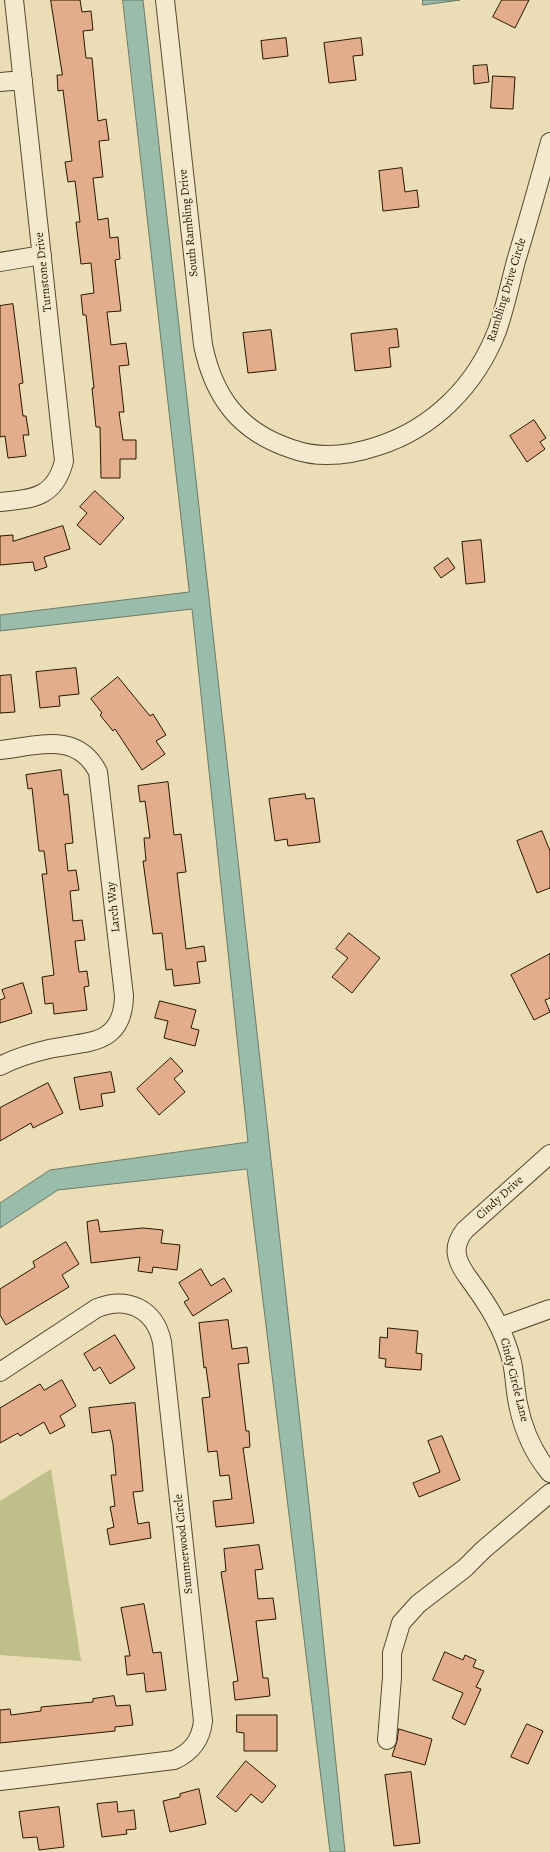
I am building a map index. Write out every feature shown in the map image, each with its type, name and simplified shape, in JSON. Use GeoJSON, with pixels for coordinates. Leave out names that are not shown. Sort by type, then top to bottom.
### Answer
{"type":"FeatureCollection","features":[{"type":"Feature","properties":{"kind":"street","name":"Turnstone Drive"},"geometry":{"type":"LineString","coordinates":[[0,502],[32,499],[42,494],[57,480],[64,461],[14,0]]}},
{"type":"Feature","properties":{"kind":"street","name":"South Rambling Drive"},"geometry":{"type":"LineString","coordinates":[[164,0],[203,345],[207,365],[219,393],[230,409],[252,430]]}},
{"type":"Feature","properties":{"kind":"street"},"geometry":{"type":"LineString","coordinates":[[0,82],[23,80]]}},
{"type":"Feature","properties":{"kind":"street","name":"Rambling Drive Circle"},"geometry":{"type":"LineString","coordinates":[[252,430],[278,445],[295,451],[325,455],[344,454],[368,449],[392,441],[424,424],[461,392],[482,362],[497,329],[550,142]]}},
{"type":"Feature","properties":{"kind":"street"},"geometry":{"type":"LineString","coordinates":[[0,262],[42,254]]}},
{"type":"Feature","properties":{"kind":"street","name":"Larch Way"},"geometry":{"type":"LineString","coordinates":[[0,750],[58,744],[69,745],[87,755],[98,772],[124,996],[122,1011],[116,1025],[109,1033],[95,1041],[50,1049],[21,1057],[0,1066]]}},
{"type":"Feature","properties":{"kind":"street","name":"Cindy Drive"},"geometry":{"type":"LineString","coordinates":[[456,1246],[459,1237],[465,1230],[550,1154]]}},
{"type":"Feature","properties":{"kind":"street","name":"Cindy Circle Lane"},"geometry":{"type":"LineString","coordinates":[[456,1246],[458,1264],[486,1302],[500,1327],[512,1362],[518,1405],[525,1427],[534,1448],[550,1473]]}},
{"type":"Feature","properties":{"kind":"street","name":"Summerwood Circle"},"geometry":{"type":"LineString","coordinates":[[0,1372],[97,1308],[107,1304],[120,1303],[130,1305],[148,1315],[155,1323],[162,1342],[203,1721],[202,1731],[192,1749],[174,1760],[164,1763],[0,1781]]}},
{"type":"Feature","properties":{"kind":"street"},"geometry":{"type":"LineString","coordinates":[[500,1327],[550,1308]]}},
{"type":"Feature","properties":{"kind":"street"},"geometry":{"type":"LineString","coordinates":[[386,1740],[392,1677],[392,1653],[401,1622],[418,1604],[465,1568],[483,1550],[550,1493]]}},
{"type":"Feature","properties":{"kind":"green space"},"geometry":{"type":"Polygon","coordinates":[[[51,1469],[81,1661],[0,1655],[0,1501],[51,1469]]]}},
{"type":"Feature","properties":{"kind":"shaded area"},"geometry":{"type":"Polygon","coordinates":[[[123,0],[143,0],[314,1549],[345,1852],[330,1852],[247,1169],[58,1190],[0,1228],[0,1203],[50,1170],[248,1142],[192,609],[0,631],[0,615],[189,592],[123,0]]]}},
{"type":"Feature","properties":{"kind":"shaded area"},"geometry":{"type":"Polygon","coordinates":[[[423,0],[460,0],[423,5],[423,0]]]}},
{"type":"Feature","properties":{"kind":"building"},"geometry":{"type":"Polygon","coordinates":[[[51,0],[80,0],[82,12],[91,11],[93,30],[83,31],[86,58],[92,58],[98,121],[106,119],[109,140],[99,141],[103,177],[93,178],[98,220],[108,218],[110,238],[118,237],[120,259],[115,260],[121,311],[107,312],[111,345],[126,343],[129,365],[119,366],[124,412],[119,412],[123,440],[136,440],[136,459],[120,459],[120,478],[101,478],[100,427],[96,427],[92,388],[94,388],[86,315],[83,315],[81,295],[94,293],[91,263],[81,264],[76,222],[80,222],[75,181],[68,182],[65,162],[72,161],[63,90],[58,91],[57,75],[62,75],[51,0]]]}},
{"type":"Feature","properties":{"kind":"building"},"geometry":{"type":"Polygon","coordinates":[[[502,0],[529,0],[515,28],[493,17],[502,0]]]}},
{"type":"Feature","properties":{"kind":"building"},"geometry":{"type":"Polygon","coordinates":[[[286,38],[288,56],[263,59],[261,41],[286,38]]]}},
{"type":"Feature","properties":{"kind":"building"},"geometry":{"type":"Polygon","coordinates":[[[361,38],[363,55],[353,56],[356,80],[329,83],[324,43],[361,38]]]}},
{"type":"Feature","properties":{"kind":"building"},"geometry":{"type":"Polygon","coordinates":[[[487,65],[489,82],[474,84],[473,66],[487,65]]]}},
{"type":"Feature","properties":{"kind":"building"},"geometry":{"type":"Polygon","coordinates":[[[493,76],[515,77],[513,109],[491,108],[493,76]]]}},
{"type":"Feature","properties":{"kind":"building"},"geometry":{"type":"Polygon","coordinates":[[[402,168],[405,192],[417,190],[419,207],[383,211],[379,171],[402,168]]]}},
{"type":"Feature","properties":{"kind":"building"},"geometry":{"type":"Polygon","coordinates":[[[13,304],[23,383],[19,384],[23,416],[26,416],[29,435],[23,435],[26,456],[8,458],[5,436],[0,437],[0,306],[13,304]]]}},
{"type":"Feature","properties":{"kind":"building"},"geometry":{"type":"Polygon","coordinates":[[[397,329],[399,347],[389,348],[391,367],[355,371],[351,334],[397,329]]]}},
{"type":"Feature","properties":{"kind":"building"},"geometry":{"type":"Polygon","coordinates":[[[271,330],[276,370],[248,373],[243,333],[271,330]]]}},
{"type":"Feature","properties":{"kind":"building"},"geometry":{"type":"Polygon","coordinates":[[[534,420],[546,438],[540,442],[545,449],[527,462],[510,436],[534,420]]]}},
{"type":"Feature","properties":{"kind":"building"},"geometry":{"type":"Polygon","coordinates":[[[95,491],[124,518],[100,545],[77,525],[87,513],[80,507],[95,491]]]}},
{"type":"Feature","properties":{"kind":"building"},"geometry":{"type":"Polygon","coordinates":[[[63,526],[70,549],[44,557],[47,567],[35,571],[33,562],[0,565],[0,536],[13,535],[13,541],[63,526]]]}},
{"type":"Feature","properties":{"kind":"building"},"geometry":{"type":"Polygon","coordinates":[[[481,540],[485,582],[466,584],[462,542],[481,540]]]}},
{"type":"Feature","properties":{"kind":"building"},"geometry":{"type":"Polygon","coordinates":[[[448,558],[455,568],[441,578],[434,568],[448,558]]]}},
{"type":"Feature","properties":{"kind":"building"},"geometry":{"type":"Polygon","coordinates":[[[76,668],[79,694],[59,696],[60,706],[40,708],[36,672],[76,668]]]}},
{"type":"Feature","properties":{"kind":"building"},"geometry":{"type":"Polygon","coordinates":[[[11,675],[15,712],[0,713],[0,676],[11,675]]]}},
{"type":"Feature","properties":{"kind":"building"},"geometry":{"type":"Polygon","coordinates":[[[118,677],[150,716],[153,714],[166,735],[156,741],[165,754],[142,770],[115,729],[113,731],[100,715],[102,713],[91,699],[118,677]]]}},
{"type":"Feature","properties":{"kind":"building"},"geometry":{"type":"Polygon","coordinates":[[[61,770],[64,795],[68,794],[73,843],[65,844],[68,871],[76,870],[79,890],[70,891],[73,921],[82,920],[85,940],[75,941],[79,972],[87,971],[89,986],[84,987],[87,1010],[54,1014],[53,1003],[45,1004],[42,977],[54,975],[42,874],[47,874],[44,851],[39,851],[32,788],[28,789],[26,775],[61,770]]]}},
{"type":"Feature","properties":{"kind":"building"},"geometry":{"type":"Polygon","coordinates":[[[168,782],[174,835],[181,834],[186,872],[177,873],[186,949],[204,946],[206,961],[197,962],[200,983],[174,986],[172,969],[166,970],[162,933],[153,934],[143,861],[146,861],[144,838],[150,838],[145,801],[140,802],[138,786],[168,782]]]}},
{"type":"Feature","properties":{"kind":"building"},"geometry":{"type":"Polygon","coordinates":[[[305,794],[306,799],[314,798],[320,842],[288,846],[287,839],[275,841],[269,799],[305,794]]]}},
{"type":"Feature","properties":{"kind":"building"},"geometry":{"type":"Polygon","coordinates":[[[542,831],[550,851],[550,888],[537,893],[517,841],[542,831]]]}},
{"type":"Feature","properties":{"kind":"building"},"geometry":{"type":"Polygon","coordinates":[[[349,933],[380,958],[352,993],[332,977],[348,958],[336,949],[349,933]]]}},
{"type":"Feature","properties":{"kind":"building"},"geometry":{"type":"Polygon","coordinates":[[[550,954],[550,998],[545,1000],[550,1012],[534,1020],[511,975],[550,954]]]}},
{"type":"Feature","properties":{"kind":"building"},"geometry":{"type":"Polygon","coordinates":[[[23,983],[32,1013],[0,1023],[0,1000],[5,998],[2,990],[23,983]]]}},
{"type":"Feature","properties":{"kind":"building"},"geometry":{"type":"Polygon","coordinates":[[[160,1001],[196,1010],[191,1028],[199,1030],[195,1046],[164,1038],[168,1021],[155,1018],[160,1001]]]}},
{"type":"Feature","properties":{"kind":"building"},"geometry":{"type":"Polygon","coordinates":[[[171,1058],[183,1071],[174,1079],[185,1092],[159,1115],[137,1089],[171,1058]]]}},
{"type":"Feature","properties":{"kind":"building"},"geometry":{"type":"Polygon","coordinates":[[[111,1072],[115,1092],[101,1094],[103,1106],[80,1110],[74,1078],[111,1072]]]}},
{"type":"Feature","properties":{"kind":"building"},"geometry":{"type":"Polygon","coordinates":[[[48,1083],[63,1113],[33,1128],[31,1123],[0,1141],[0,1108],[48,1083]]]}},
{"type":"Feature","properties":{"kind":"building"},"geometry":{"type":"Polygon","coordinates":[[[98,1220],[100,1232],[143,1228],[163,1230],[161,1243],[180,1245],[177,1270],[153,1267],[152,1273],[138,1271],[140,1257],[91,1263],[87,1222],[98,1220]]]}},
{"type":"Feature","properties":{"kind":"building"},"geometry":{"type":"Polygon","coordinates":[[[66,1242],[79,1264],[62,1275],[69,1287],[6,1325],[0,1315],[0,1289],[35,1267],[33,1262],[66,1242]]]}},
{"type":"Feature","properties":{"kind":"building"},"geometry":{"type":"Polygon","coordinates":[[[201,1269],[211,1286],[224,1278],[232,1291],[193,1316],[184,1302],[189,1299],[179,1283],[201,1269]]]}},
{"type":"Feature","properties":{"kind":"building"},"geometry":{"type":"Polygon","coordinates":[[[228,1320],[232,1349],[247,1347],[249,1363],[238,1364],[246,1431],[249,1431],[250,1447],[243,1448],[254,1523],[216,1527],[213,1501],[232,1499],[229,1475],[220,1476],[217,1451],[208,1452],[202,1398],[210,1397],[206,1367],[204,1368],[199,1323],[228,1320]]]}},
{"type":"Feature","properties":{"kind":"building"},"geometry":{"type":"Polygon","coordinates":[[[388,1328],[418,1331],[416,1353],[422,1354],[421,1370],[385,1367],[386,1359],[379,1358],[380,1337],[387,1338],[388,1328]]]}},
{"type":"Feature","properties":{"kind":"building"},"geometry":{"type":"Polygon","coordinates":[[[115,1335],[135,1368],[110,1384],[100,1367],[94,1371],[84,1354],[115,1335]]]}},
{"type":"Feature","properties":{"kind":"building"},"geometry":{"type":"Polygon","coordinates":[[[62,1380],[76,1406],[60,1416],[65,1426],[50,1434],[44,1422],[20,1436],[18,1433],[0,1443],[0,1408],[40,1384],[44,1390],[62,1380]]]}},
{"type":"Feature","properties":{"kind":"building"},"geometry":{"type":"Polygon","coordinates":[[[135,1403],[143,1491],[133,1492],[138,1524],[149,1522],[151,1538],[110,1545],[107,1529],[114,1527],[110,1507],[115,1506],[111,1475],[116,1475],[113,1444],[110,1430],[92,1433],[89,1408],[135,1403]]]}},
{"type":"Feature","properties":{"kind":"building"},"geometry":{"type":"Polygon","coordinates":[[[442,1436],[460,1480],[419,1497],[413,1483],[440,1472],[428,1441],[442,1436]]]}},
{"type":"Feature","properties":{"kind":"building"},"geometry":{"type":"Polygon","coordinates":[[[259,1545],[263,1569],[255,1570],[258,1599],[273,1598],[276,1619],[256,1621],[263,1678],[268,1678],[270,1696],[235,1700],[233,1682],[238,1681],[221,1572],[226,1571],[224,1549],[259,1545]]]}},
{"type":"Feature","properties":{"kind":"building"},"geometry":{"type":"Polygon","coordinates":[[[144,1604],[153,1653],[161,1652],[166,1690],[146,1692],[144,1673],[127,1675],[125,1656],[130,1656],[121,1608],[144,1604]]]}},
{"type":"Feature","properties":{"kind":"building"},"geometry":{"type":"Polygon","coordinates":[[[445,1652],[463,1660],[465,1655],[476,1660],[473,1667],[484,1671],[476,1687],[481,1689],[465,1725],[452,1718],[463,1693],[433,1680],[445,1652]]]}},
{"type":"Feature","properties":{"kind":"building"},"geometry":{"type":"Polygon","coordinates":[[[114,1696],[116,1706],[130,1705],[133,1725],[115,1727],[115,1731],[0,1743],[0,1710],[10,1709],[11,1715],[41,1711],[41,1707],[93,1702],[93,1699],[114,1696]]]}},
{"type":"Feature","properties":{"kind":"building"},"geometry":{"type":"Polygon","coordinates":[[[237,1715],[277,1715],[277,1751],[244,1751],[244,1733],[237,1732],[237,1715]]]}},
{"type":"Feature","properties":{"kind":"building"},"geometry":{"type":"Polygon","coordinates":[[[527,1724],[543,1731],[528,1764],[511,1757],[527,1724]]]}},
{"type":"Feature","properties":{"kind":"building"},"geometry":{"type":"Polygon","coordinates":[[[399,1729],[432,1739],[425,1765],[392,1756],[399,1729]]]}},
{"type":"Feature","properties":{"kind":"building"},"geometry":{"type":"Polygon","coordinates":[[[246,1761],[276,1786],[262,1803],[251,1794],[236,1812],[217,1797],[246,1761]]]}},
{"type":"Feature","properties":{"kind":"building"},"geometry":{"type":"Polygon","coordinates":[[[411,1772],[420,1843],[394,1846],[385,1775],[411,1772]]]}},
{"type":"Feature","properties":{"kind":"building"},"geometry":{"type":"Polygon","coordinates":[[[199,1789],[206,1824],[170,1832],[163,1801],[180,1797],[180,1794],[199,1789]]]}},
{"type":"Feature","properties":{"kind":"building"},"geometry":{"type":"Polygon","coordinates":[[[117,1802],[118,1812],[134,1810],[136,1829],[126,1830],[127,1834],[102,1837],[97,1804],[117,1802]]]}},
{"type":"Feature","properties":{"kind":"building"},"geometry":{"type":"Polygon","coordinates":[[[59,1807],[64,1847],[39,1850],[37,1837],[23,1838],[19,1812],[59,1807]]]}}]}
